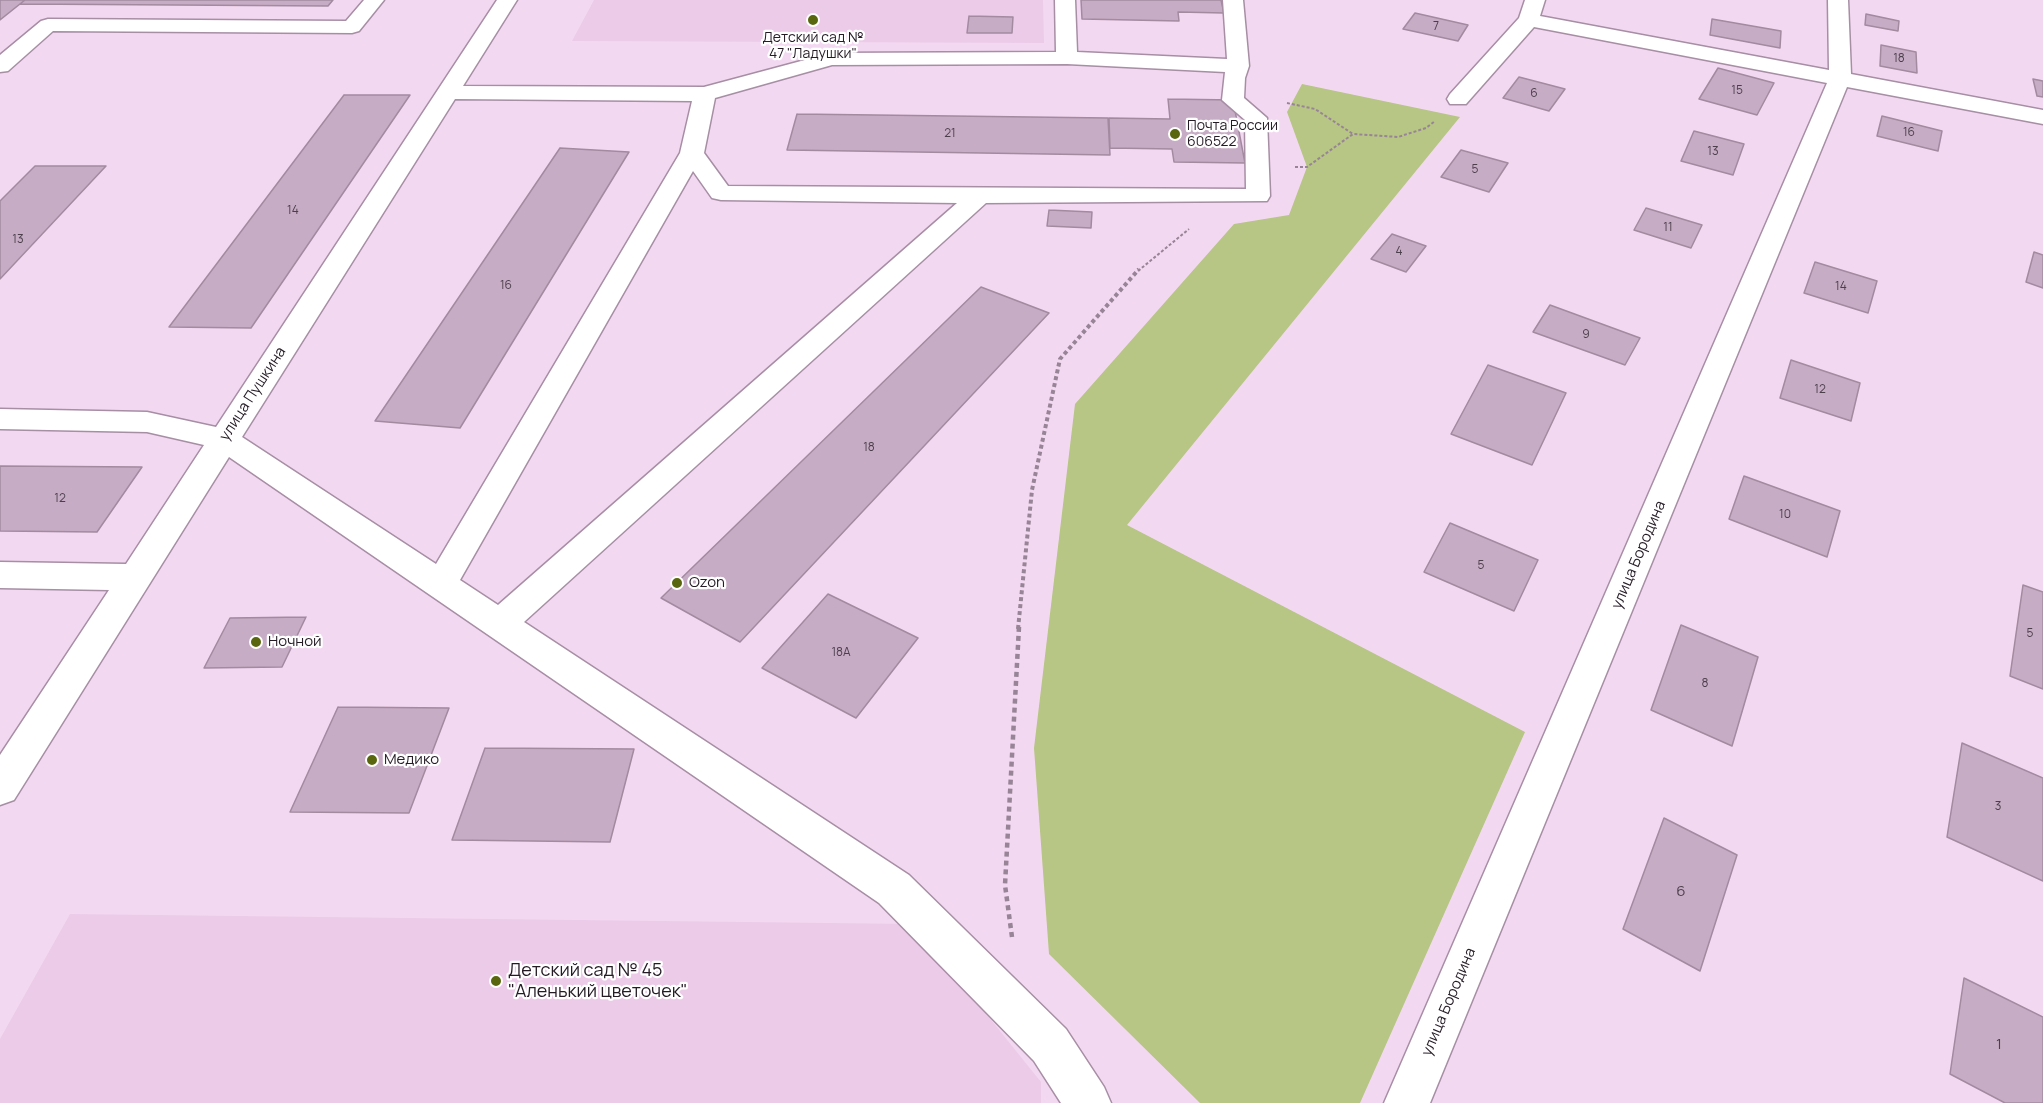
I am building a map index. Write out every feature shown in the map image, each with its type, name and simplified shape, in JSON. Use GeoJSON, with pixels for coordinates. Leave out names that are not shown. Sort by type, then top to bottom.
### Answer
{"type":"FeatureCollection","features":[{"type":"Feature","properties":{"kind":"street"},"geometry":{"type":"LineString","coordinates":[[0,66],[48,25],[352,27],[374,0]]}},
{"type":"Feature","properties":{"kind":"street","name":"улица Пушкина"},"geometry":{"type":"LineString","coordinates":[[0,788],[507,0]]}},
{"type":"Feature","properties":{"kind":"street"},"geometry":{"type":"LineString","coordinates":[[1065,0],[1066,58]]}},
{"type":"Feature","properties":{"kind":"street"},"geometry":{"type":"LineString","coordinates":[[692,153],[721,193],[1258,196],[1256,118],[1233,100],[1234,78],[1238,66],[1233,0]]}},
{"type":"Feature","properties":{"kind":"street","name":"улица Бородина"},"geometry":{"type":"LineString","coordinates":[[1407,1103],[1840,77],[1838,0]]}},
{"type":"Feature","properties":{"kind":"street"},"geometry":{"type":"LineString","coordinates":[[1458,99],[1532,10],[1840,77],[2043,117]]}},
{"type":"Feature","properties":{"kind":"street"},"geometry":{"type":"LineString","coordinates":[[448,92],[705,94],[831,60],[1066,58],[1238,66]]}},
{"type":"Feature","properties":{"kind":"street"},"geometry":{"type":"LineString","coordinates":[[441,585],[692,153],[705,94]]}},
{"type":"Feature","properties":{"kind":"street"},"geometry":{"type":"LineString","coordinates":[[499,624],[980,196]]}},
{"type":"Feature","properties":{"kind":"street"},"geometry":{"type":"LineString","coordinates":[[0,419],[147,422],[224,439],[894,889],[1050,1045],[1088,1103]]}},
{"type":"Feature","properties":{"kind":"street"},"geometry":{"type":"LineString","coordinates":[[0,575],[135,577]]}},
{"type":"Feature","properties":{"kind":"path"},"geometry":{"type":"LineString","coordinates":[[1233,100],[1277,101],[1315,109],[1353,134],[1398,137],[1426,129],[1458,99]]}},
{"type":"Feature","properties":{"kind":"path"},"geometry":{"type":"LineString","coordinates":[[1258,169],[1307,167],[1353,134]]}},
{"type":"Feature","properties":{"kind":"path"},"geometry":{"type":"LineString","coordinates":[[1013,943],[1005,885],[1018,633],[1032,490],[1060,359],[1137,271],[1229,196]]}},
{"type":"Feature","properties":{"kind":"shaded area","name":"Детский сад № 47 \"Ладушки\""},"geometry":{"type":"Polygon","coordinates":[[[594,0],[1043,0],[1044,43],[572,41],[594,0]]]}},
{"type":"Feature","properties":{"kind":"shaded area","name":"Детский сад № 45 \"Аленький цветочек\""},"geometry":{"type":"Polygon","coordinates":[[[70,914],[914,924],[1041,1082],[1041,1103],[0,1103],[0,1039],[70,914]]]}},
{"type":"Feature","properties":{"kind":"green space"},"geometry":{"type":"Polygon","coordinates":[[[1302,84],[1460,117],[1127,525],[1525,732],[1360,1103],[1200,1103],[1049,954],[1034,748],[1075,404],[1234,224],[1289,215],[1307,167],[1287,112],[1302,84]]]}},
{"type":"Feature","properties":{"kind":"building"},"geometry":{"type":"Polygon","coordinates":[[[0,0],[25,0],[0,20],[0,0]]]}},
{"type":"Feature","properties":{"kind":"building"},"geometry":{"type":"Polygon","coordinates":[[[25,0],[333,0],[328,6],[20,4],[25,0]]]}},
{"type":"Feature","properties":{"kind":"building"},"geometry":{"type":"Polygon","coordinates":[[[1081,0],[1221,0],[1224,13],[1178,12],[1179,21],[1082,19],[1081,0]]]}},
{"type":"Feature","properties":{"kind":"building"},"geometry":{"type":"Polygon","coordinates":[[[1415,13],[1468,25],[1458,41],[1403,29],[1415,13]]]}},
{"type":"Feature","properties":{"kind":"building"},"geometry":{"type":"Polygon","coordinates":[[[1866,14],[1899,21],[1898,31],[1865,25],[1866,14]]]}},
{"type":"Feature","properties":{"kind":"building"},"geometry":{"type":"Polygon","coordinates":[[[969,16],[1013,17],[1012,33],[967,33],[969,16]]]}},
{"type":"Feature","properties":{"kind":"building"},"geometry":{"type":"Polygon","coordinates":[[[1712,19],[1781,31],[1780,48],[1710,35],[1712,19]]]}},
{"type":"Feature","properties":{"kind":"building"},"geometry":{"type":"Polygon","coordinates":[[[1881,45],[1916,52],[1917,73],[1880,66],[1881,45]]]}},
{"type":"Feature","properties":{"kind":"building"},"geometry":{"type":"Polygon","coordinates":[[[1718,68],[1774,83],[1757,115],[1699,99],[1718,68]]]}},
{"type":"Feature","properties":{"kind":"building"},"geometry":{"type":"Polygon","coordinates":[[[1519,77],[1565,89],[1549,111],[1503,98],[1519,77]]]}},
{"type":"Feature","properties":{"kind":"building"},"geometry":{"type":"Polygon","coordinates":[[[2033,79],[2043,81],[2043,97],[2037,96],[2033,79]]]}},
{"type":"Feature","properties":{"kind":"building"},"geometry":{"type":"Polygon","coordinates":[[[344,95],[410,95],[251,328],[169,327],[344,95]]]}},
{"type":"Feature","properties":{"kind":"building","name":"Почта России 606522"},"geometry":{"type":"Polygon","coordinates":[[[1168,99],[1233,100],[1245,163],[1174,162],[1172,149],[1110,148],[1109,118],[1170,119],[1168,99]]]}},
{"type":"Feature","properties":{"kind":"building"},"geometry":{"type":"Polygon","coordinates":[[[797,114],[1108,118],[1110,155],[787,150],[797,114]]]}},
{"type":"Feature","properties":{"kind":"building"},"geometry":{"type":"Polygon","coordinates":[[[1882,116],[1942,131],[1938,151],[1877,136],[1882,116]]]}},
{"type":"Feature","properties":{"kind":"building"},"geometry":{"type":"Polygon","coordinates":[[[1694,131],[1744,144],[1733,175],[1681,161],[1694,131]]]}},
{"type":"Feature","properties":{"kind":"building"},"geometry":{"type":"Polygon","coordinates":[[[560,148],[629,152],[460,428],[375,421],[560,148]]]}},
{"type":"Feature","properties":{"kind":"building"},"geometry":{"type":"Polygon","coordinates":[[[1461,150],[1508,163],[1489,192],[1441,177],[1461,150]]]}},
{"type":"Feature","properties":{"kind":"building"},"geometry":{"type":"Polygon","coordinates":[[[35,166],[106,166],[0,279],[0,201],[35,166]]]}},
{"type":"Feature","properties":{"kind":"building"},"geometry":{"type":"Polygon","coordinates":[[[1646,208],[1702,225],[1691,248],[1634,230],[1646,208]]]}},
{"type":"Feature","properties":{"kind":"building"},"geometry":{"type":"Polygon","coordinates":[[[1049,210],[1092,212],[1091,228],[1047,226],[1049,210]]]}},
{"type":"Feature","properties":{"kind":"building"},"geometry":{"type":"Polygon","coordinates":[[[1392,234],[1426,246],[1406,272],[1371,259],[1392,234]]]}},
{"type":"Feature","properties":{"kind":"building"},"geometry":{"type":"Polygon","coordinates":[[[2034,252],[2043,255],[2043,288],[2026,282],[2034,252]]]}},
{"type":"Feature","properties":{"kind":"building"},"geometry":{"type":"Polygon","coordinates":[[[1815,262],[1877,281],[1868,313],[1804,293],[1815,262]]]}},
{"type":"Feature","properties":{"kind":"building"},"geometry":{"type":"Polygon","coordinates":[[[981,287],[1049,313],[740,642],[661,598],[981,287]]]}},
{"type":"Feature","properties":{"kind":"building"},"geometry":{"type":"Polygon","coordinates":[[[1550,305],[1640,338],[1625,365],[1533,332],[1550,305]]]}},
{"type":"Feature","properties":{"kind":"building"},"geometry":{"type":"Polygon","coordinates":[[[1791,360],[1860,383],[1851,421],[1780,398],[1791,360]]]}},
{"type":"Feature","properties":{"kind":"building"},"geometry":{"type":"Polygon","coordinates":[[[1488,365],[1566,393],[1532,465],[1451,434],[1488,365]]]}},
{"type":"Feature","properties":{"kind":"building"},"geometry":{"type":"Polygon","coordinates":[[[0,466],[142,467],[97,532],[0,531],[0,466]]]}},
{"type":"Feature","properties":{"kind":"building"},"geometry":{"type":"Polygon","coordinates":[[[1744,476],[1840,511],[1827,557],[1729,519],[1744,476]]]}},
{"type":"Feature","properties":{"kind":"building"},"geometry":{"type":"Polygon","coordinates":[[[1450,523],[1538,560],[1514,611],[1424,572],[1450,523]]]}},
{"type":"Feature","properties":{"kind":"building"},"geometry":{"type":"Polygon","coordinates":[[[2023,585],[2043,592],[2043,689],[2010,676],[2023,585]]]}},
{"type":"Feature","properties":{"kind":"building"},"geometry":{"type":"Polygon","coordinates":[[[828,594],[918,638],[856,718],[762,668],[828,594]]]}},
{"type":"Feature","properties":{"kind":"building","name":"Ночной"},"geometry":{"type":"Polygon","coordinates":[[[306,617],[282,667],[204,668],[230,618],[306,617]]]}},
{"type":"Feature","properties":{"kind":"building"},"geometry":{"type":"Polygon","coordinates":[[[1681,625],[1758,657],[1732,746],[1651,710],[1681,625]]]}},
{"type":"Feature","properties":{"kind":"building","name":"Медико"},"geometry":{"type":"Polygon","coordinates":[[[338,707],[449,708],[409,813],[290,812],[338,707]]]}},
{"type":"Feature","properties":{"kind":"building"},"geometry":{"type":"Polygon","coordinates":[[[1962,743],[2043,778],[2043,881],[1947,837],[1962,743]]]}},
{"type":"Feature","properties":{"kind":"building"},"geometry":{"type":"Polygon","coordinates":[[[485,748],[634,749],[610,842],[452,840],[485,748]]]}},
{"type":"Feature","properties":{"kind":"building"},"geometry":{"type":"Polygon","coordinates":[[[1664,818],[1737,855],[1700,971],[1623,929],[1664,818]]]}},
{"type":"Feature","properties":{"kind":"building"},"geometry":{"type":"Polygon","coordinates":[[[1964,978],[2043,1017],[2043,1103],[2005,1103],[1950,1074],[1964,978]]]}},
{"type":"Feature","properties":{"kind":"place","name":"Детский сад № 47 \"Ладушки\""},"geometry":{"type":"Point","coordinates":[813,20]}},
{"type":"Feature","properties":{"kind":"place","name":"Почта России 606522"},"geometry":{"type":"Point","coordinates":[1175,134]}},
{"type":"Feature","properties":{"kind":"place","name":"Ozon"},"geometry":{"type":"Point","coordinates":[677,583]}},
{"type":"Feature","properties":{"kind":"place","name":"Ночной"},"geometry":{"type":"Point","coordinates":[256,642]}},
{"type":"Feature","properties":{"kind":"place","name":"Медико"},"geometry":{"type":"Point","coordinates":[372,760]}},
{"type":"Feature","properties":{"kind":"place","name":"Детский сад № 45 \"Аленький цветочек\""},"geometry":{"type":"Point","coordinates":[496,981]}}]}
